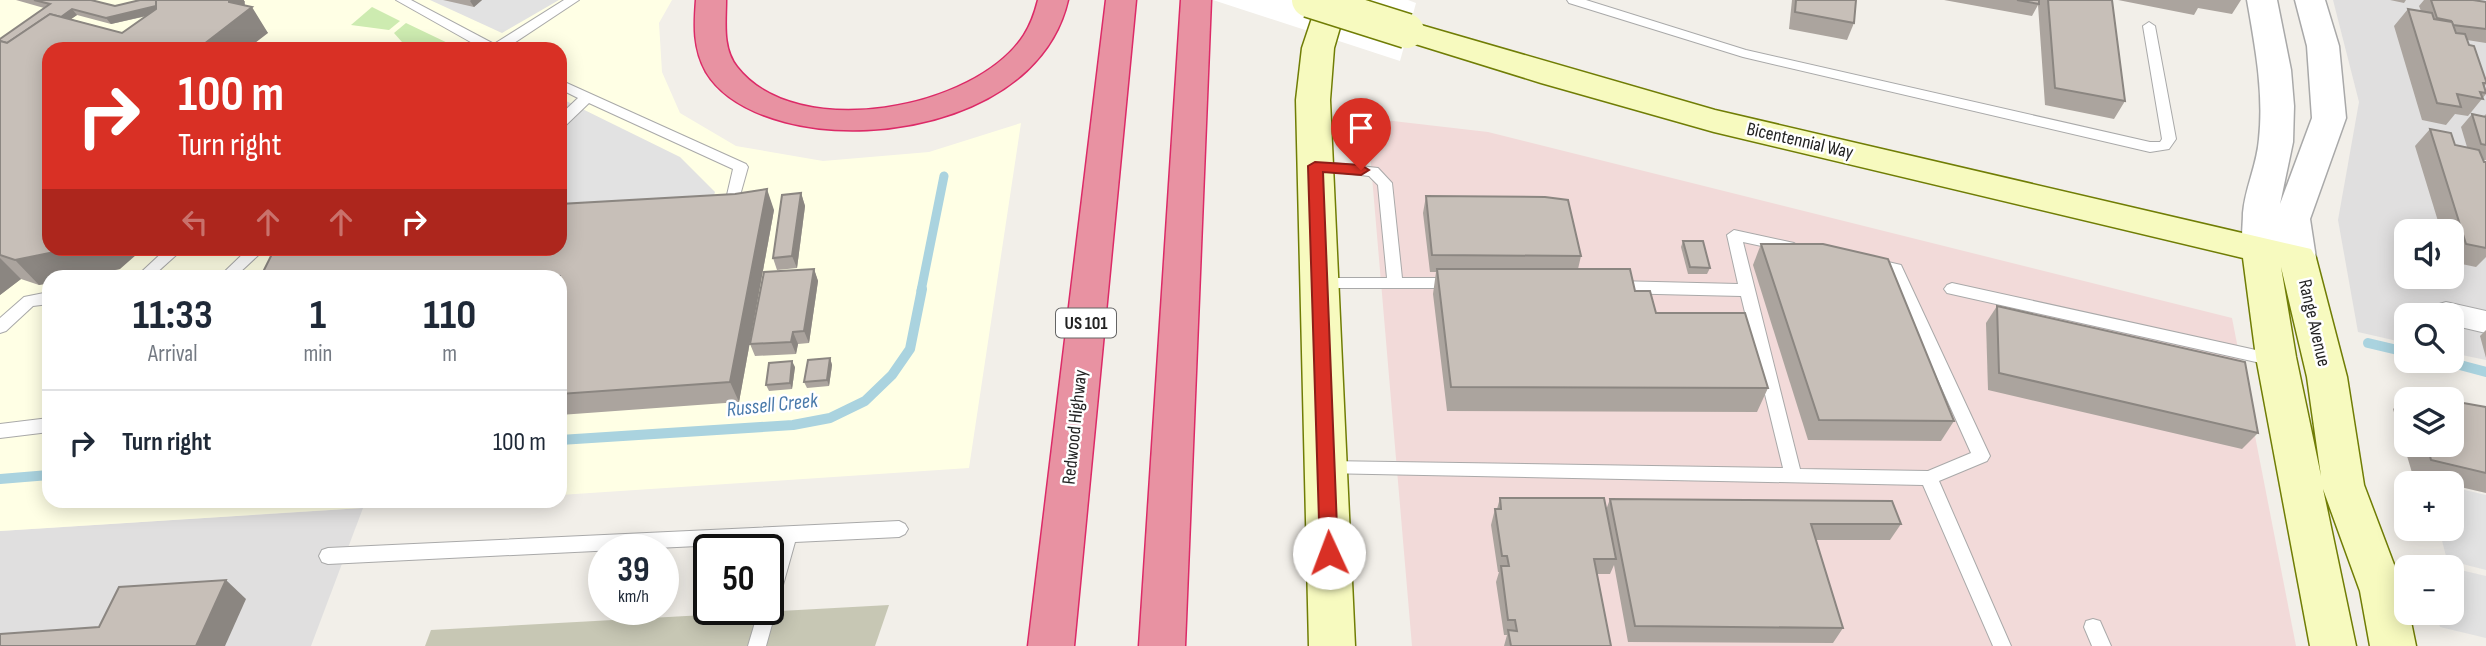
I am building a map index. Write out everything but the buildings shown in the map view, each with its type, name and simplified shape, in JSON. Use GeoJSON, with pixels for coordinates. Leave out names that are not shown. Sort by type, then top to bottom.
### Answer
{"type":"FeatureCollection","features":[{"type":"Feature","properties":{"kind":"highway"},"geometry":{"type":"LineString","coordinates":[[711,0],[707,24],[709,51],[723,74],[744,95],[777,110],[822,121],[857,121],[915,113],[961,96],[1003,75],[1032,48],[1048,21],[1053,0]]}},
{"type":"Feature","properties":{"kind":"highway","name":"Redwood Highway"},"geometry":{"type":"LineString","coordinates":[[1051,646],[1121,0]]}},
{"type":"Feature","properties":{"kind":"highway"},"geometry":{"type":"LineString","coordinates":[[1162,646],[1196,0]]}},
{"type":"Feature","properties":{"kind":"main road","name":"Bicentennial Way"},"geometry":{"type":"LineString","coordinates":[[1309,0],[1553,76],[1714,121],[2279,255]]}},
{"type":"Feature","properties":{"kind":"main road"},"geometry":{"type":"LineString","coordinates":[[1332,646],[1313,100],[1318,48],[1333,0]]}},
{"type":"Feature","properties":{"kind":"main road","name":"Range Avenue"},"geometry":{"type":"LineString","coordinates":[[2279,255],[2276,360],[2333,646]]}},
{"type":"Feature","properties":{"kind":"main road","name":"Range Avenue"},"geometry":{"type":"LineString","coordinates":[[2279,255],[2327,377],[2343,485],[2382,591],[2393,646]]}},
{"type":"Feature","properties":{"kind":"street","name":"Range Avenue"},"geometry":{"type":"LineString","coordinates":[[2262,0],[2275,70],[2277,106],[2276,142],[2262,196],[2279,255]]}},
{"type":"Feature","properties":{"kind":"street","name":"Range Avenue"},"geometry":{"type":"LineString","coordinates":[[2279,255],[2329,118],[2323,46],[2310,0]]}},
{"type":"Feature","properties":{"kind":"street"},"geometry":{"type":"LineString","coordinates":[[2464,318],[2486,323]]}},
{"type":"Feature","properties":{"kind":"lane"},"geometry":{"type":"LineString","coordinates":[[402,0],[482,42]]}},
{"type":"Feature","properties":{"kind":"lane"},"geometry":{"type":"LineString","coordinates":[[506,42],[573,0]]}},
{"type":"Feature","properties":{"kind":"lane"},"geometry":{"type":"LineString","coordinates":[[1573,0],[1743,53],[2150,147],[2164,146],[2169,139],[2149,26]]}},
{"type":"Feature","properties":{"kind":"lane"},"geometry":{"type":"LineString","coordinates":[[567,87],[741,167],[728,198],[746,200],[744,208]]}},
{"type":"Feature","properties":{"kind":"lane"},"geometry":{"type":"LineString","coordinates":[[567,116],[587,97]]}},
{"type":"Feature","properties":{"kind":"lane"},"geometry":{"type":"LineString","coordinates":[[1315,166],[1373,171],[1385,183],[1395,283]]}},
{"type":"Feature","properties":{"kind":"lane"},"geometry":{"type":"LineString","coordinates":[[1793,476],[1734,235],[1815,252]]}},
{"type":"Feature","properties":{"kind":"lane"},"geometry":{"type":"LineString","coordinates":[[151,270],[168,256]]}},
{"type":"Feature","properties":{"kind":"lane"},"geometry":{"type":"LineString","coordinates":[[234,270],[250,256]]}},
{"type":"Feature","properties":{"kind":"lane"},"geometry":{"type":"LineString","coordinates":[[1326,468],[1929,478],[1981,456],[1896,269],[1855,261]]}},
{"type":"Feature","properties":{"kind":"lane"},"geometry":{"type":"LineString","coordinates":[[1319,284],[1476,285]]}},
{"type":"Feature","properties":{"kind":"lane"},"geometry":{"type":"LineString","coordinates":[[1598,287],[1746,289]]}},
{"type":"Feature","properties":{"kind":"lane"},"geometry":{"type":"LineString","coordinates":[[1952,289],[2276,360]]}},
{"type":"Feature","properties":{"kind":"lane"},"geometry":{"type":"LineString","coordinates":[[0,327],[29,302],[42,299]]}},
{"type":"Feature","properties":{"kind":"lane"},"geometry":{"type":"LineString","coordinates":[[0,431],[42,426]]}},
{"type":"Feature","properties":{"kind":"lane"},"geometry":{"type":"LineString","coordinates":[[1929,478],[2003,646]]}},
{"type":"Feature","properties":{"kind":"lane"},"geometry":{"type":"LineString","coordinates":[[328,556],[899,529]]}},
{"type":"Feature","properties":{"kind":"lane"},"geometry":{"type":"LineString","coordinates":[[784,549],[788,534]]}},
{"type":"Feature","properties":{"kind":"lane"},"geometry":{"type":"LineString","coordinates":[[757,646],[763,625]]}},
{"type":"Feature","properties":{"kind":"lane"},"geometry":{"type":"LineString","coordinates":[[2094,627],[2102,646]]}},
{"type":"Feature","properties":{"kind":"shaded area"},"geometry":{"type":"Polygon","coordinates":[[[0,0],[672,0],[659,23],[662,72],[680,113],[736,146],[823,161],[929,152],[1021,123],[969,468],[567,495],[567,270],[42,270],[42,508],[361,508],[0,531],[0,0]]]}},
{"type":"Feature","properties":{"kind":"shaded area"},"geometry":{"type":"Polygon","coordinates":[[[430,0],[559,0],[502,33],[430,0]]]}},
{"type":"Feature","properties":{"kind":"shaded area"},"geometry":{"type":"Polygon","coordinates":[[[2333,0],[2486,0],[2486,360],[2464,355],[2464,303],[2394,303],[2394,340],[2358,332],[2338,220],[2359,102],[2333,0]]]}},
{"type":"Feature","properties":{"kind":"shaded area"},"geometry":{"type":"Polygon","coordinates":[[[567,101],[680,157],[715,192],[711,205],[567,212],[567,101]]]}},
{"type":"Feature","properties":{"kind":"shaded area"},"geometry":{"type":"Polygon","coordinates":[[[1367,118],[1488,132],[2232,318],[2296,646],[1412,646],[1367,118]]]}},
{"type":"Feature","properties":{"kind":"shaded area"},"geometry":{"type":"Polygon","coordinates":[[[2464,490],[2486,495],[2486,570],[2464,564],[2464,555],[2446,555],[2442,541],[2464,541],[2464,490]]]}},
{"type":"Feature","properties":{"kind":"shaded area"},"geometry":{"type":"Polygon","coordinates":[[[363,508],[311,646],[0,646],[0,531],[363,508]]]}},
{"type":"Feature","properties":{"kind":"shaded area"},"geometry":{"type":"Polygon","coordinates":[[[2464,571],[2486,576],[2486,638],[2440,627],[2464,625],[2464,571]]]}},
{"type":"Feature","properties":{"kind":"shaded area"},"geometry":{"type":"Polygon","coordinates":[[[889,605],[875,646],[425,646],[431,630],[588,621],[588,625],[679,625],[679,616],[693,616],[693,625],[784,625],[784,611],[889,605]]]}},
{"type":"Feature","properties":{"kind":"green space"},"geometry":{"type":"Polygon","coordinates":[[[372,7],[400,21],[389,30],[351,25],[372,7]]]}},
{"type":"Feature","properties":{"kind":"green space"},"geometry":{"type":"Polygon","coordinates":[[[406,23],[446,42],[402,42],[394,33],[406,23]]]}},
{"type":"Feature","properties":{"kind":"pier"},"geometry":{"type":"Polygon","coordinates":[[[1213,0],[1408,0],[1416,3],[1400,61],[1213,0]]]}},
{"type":"Feature","properties":{"kind":"waterway","name":"Russell Creek"},"geometry":{"type":"LineString","coordinates":[[921,291],[944,176]]}},
{"type":"Feature","properties":{"kind":"waterway","name":"Russell Creek"},"geometry":{"type":"LineString","coordinates":[[567,440],[793,425],[830,418],[865,401],[892,375],[910,349],[922,289]]}},
{"type":"Feature","properties":{"kind":"waterway","name":"Russell Creek"},"geometry":{"type":"LineString","coordinates":[[2368,343],[2394,349]]}},
{"type":"Feature","properties":{"kind":"waterway","name":"Russell Creek"},"geometry":{"type":"LineString","coordinates":[[2464,366],[2486,372]]}},
{"type":"Feature","properties":{"kind":"waterway","name":"Russell Creek"},"geometry":{"type":"LineString","coordinates":[[0,479],[42,476]]}},
{"type":"Feature","properties":{"kind":"route"},"geometry":{"type":"LineString","coordinates":[[1329,553],[1315,166],[1361,170]]}}]}
